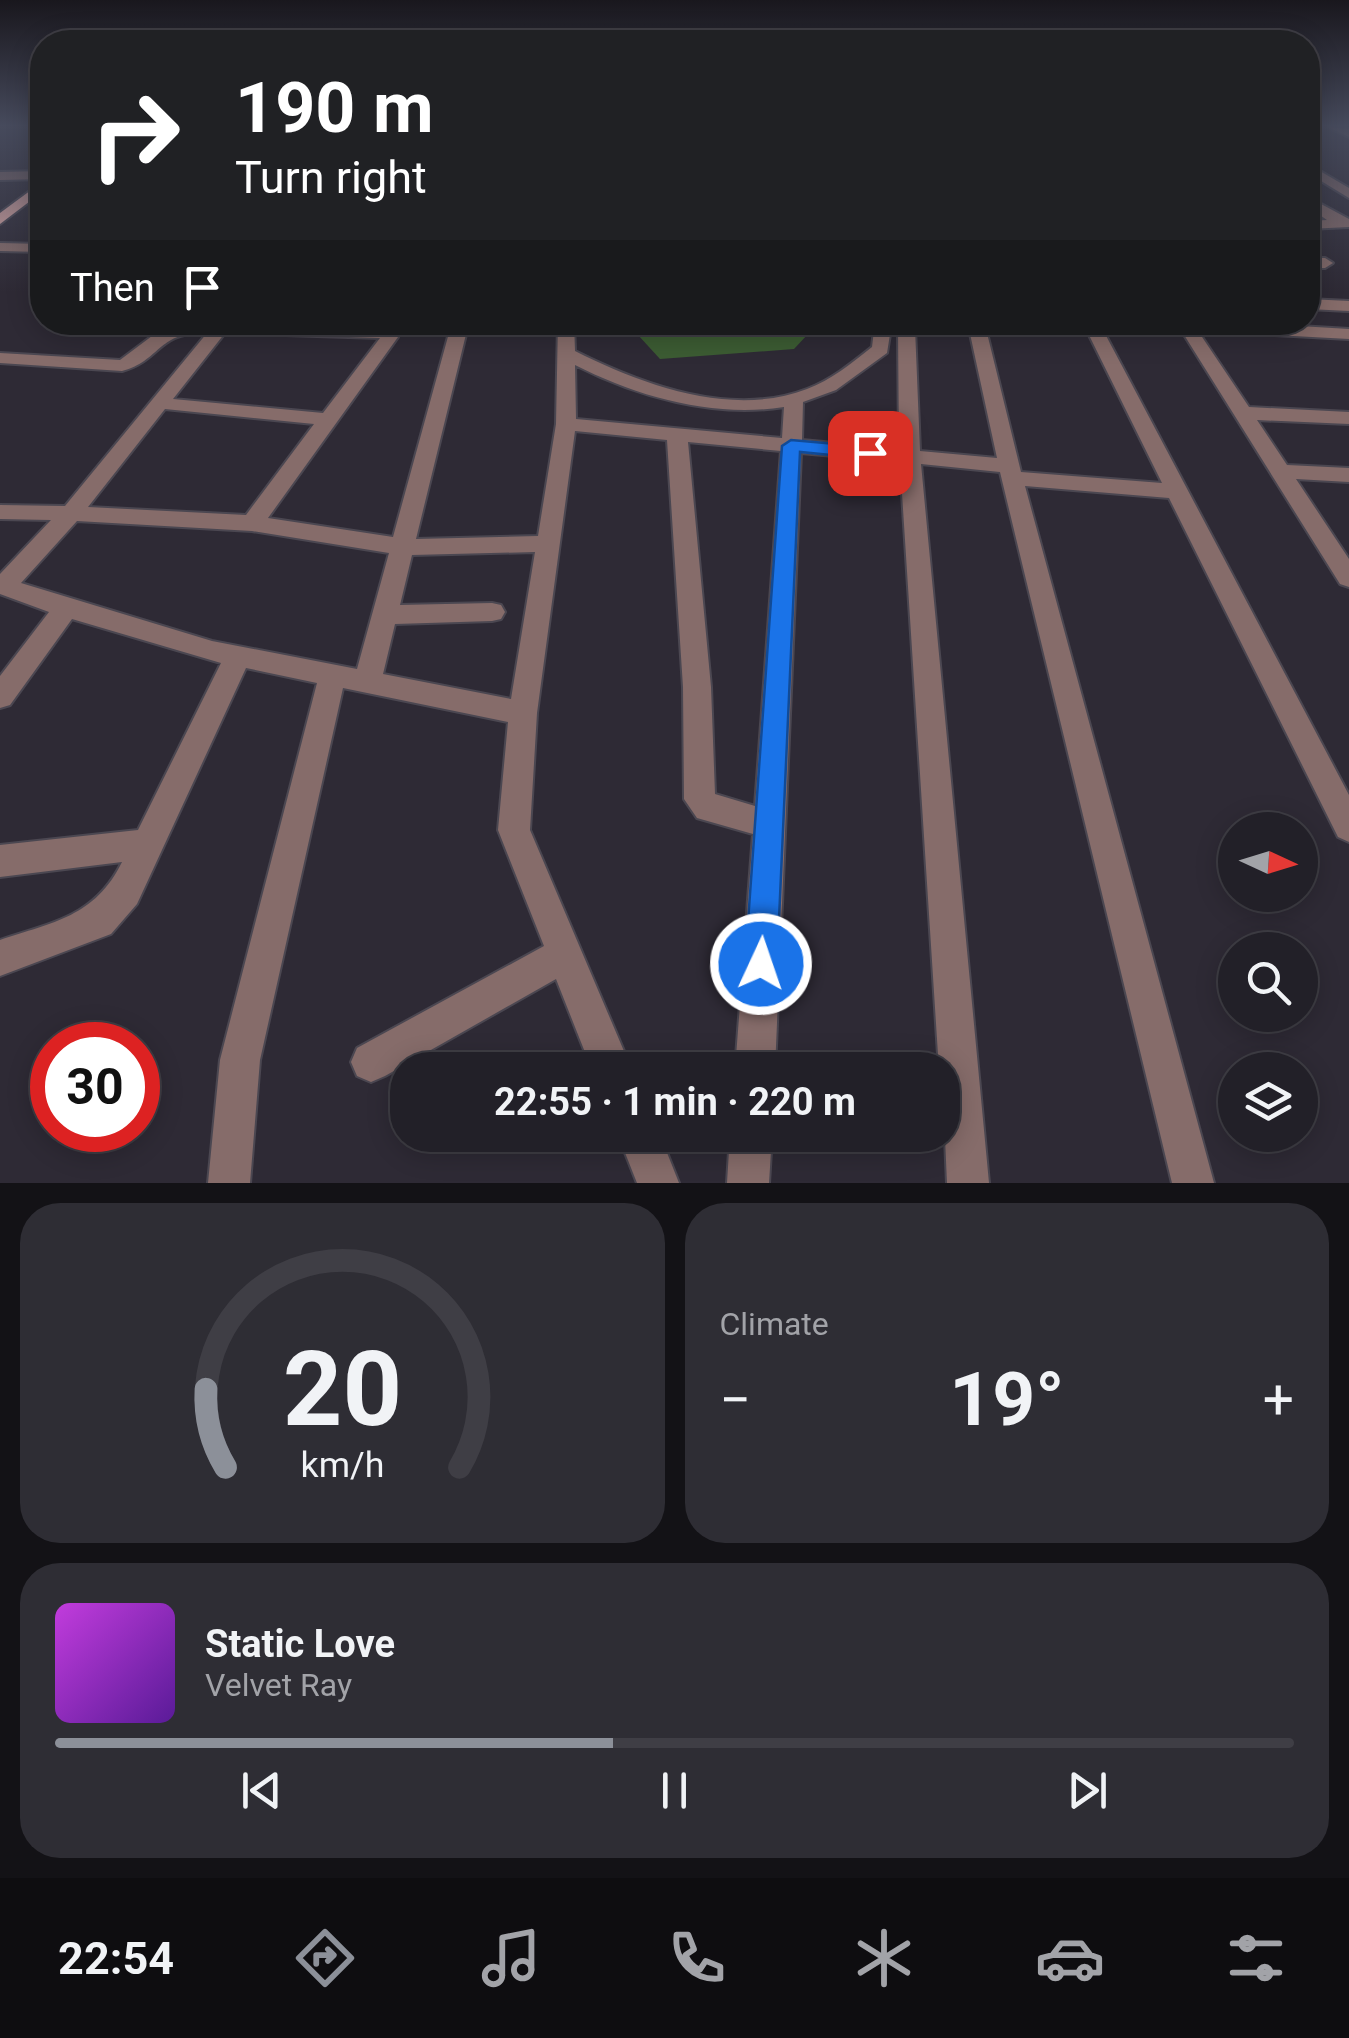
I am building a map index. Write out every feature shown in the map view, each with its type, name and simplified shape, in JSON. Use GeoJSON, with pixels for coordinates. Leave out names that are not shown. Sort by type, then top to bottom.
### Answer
{"type":"FeatureCollection","features":[{"type":"Feature","properties":{"kind":"main road"},"geometry":{"type":"LineString","coordinates":[[0,220],[30,196]]}},
{"type":"Feature","properties":{"kind":"main road"},"geometry":{"type":"LineString","coordinates":[[0,234],[30,211]]}},
{"type":"Feature","properties":{"kind":"street"},"geometry":{"type":"LineString","coordinates":[[1342,185],[1349,194]]}},
{"type":"Feature","properties":{"kind":"street"},"geometry":{"type":"LineString","coordinates":[[1320,208],[1345,222]]}},
{"type":"Feature","properties":{"kind":"street"},"geometry":{"type":"LineString","coordinates":[[1320,224],[1345,222]]}},
{"type":"Feature","properties":{"kind":"street"},"geometry":{"type":"LineString","coordinates":[[0,247],[30,248]]}},
{"type":"Feature","properties":{"kind":"street"},"geometry":{"type":"LineString","coordinates":[[1320,263],[1325,263]]}},
{"type":"Feature","properties":{"kind":"street"},"geometry":{"type":"LineString","coordinates":[[1320,305],[1349,306]]}},
{"type":"Feature","properties":{"kind":"street"},"geometry":{"type":"LineString","coordinates":[[1320,332],[1349,334]]}},
{"type":"Feature","properties":{"kind":"street"},"geometry":{"type":"LineString","coordinates":[[0,358],[122,366],[135,361],[162,335]]}},
{"type":"Feature","properties":{"kind":"street"},"geometry":{"type":"LineString","coordinates":[[225,335],[158,403],[71,512],[3,584],[66,608],[238,656],[523,713]]}},
{"type":"Feature","properties":{"kind":"street"},"geometry":{"type":"LineString","coordinates":[[252,524],[391,335]]}},
{"type":"Feature","properties":{"kind":"street"},"geometry":{"type":"LineString","coordinates":[[229,1183],[240,1060],[349,679],[386,614],[458,335]]}},
{"type":"Feature","properties":{"kind":"street"},"geometry":{"type":"LineString","coordinates":[[566,335],[566,424],[523,713],[514,830],[605,1052]]}},
{"type":"Feature","properties":{"kind":"street"},"geometry":{"type":"LineString","coordinates":[[566,353],[626,384],[676,396],[742,402],[794,399],[832,384],[881,349],[882,335]]}},
{"type":"Feature","properties":{"kind":"street"},"geometry":{"type":"LineString","coordinates":[[906,335],[910,456],[968,1183]]}},
{"type":"Feature","properties":{"kind":"street"},"geometry":{"type":"LineString","coordinates":[[979,335],[1193,1183]]}},
{"type":"Feature","properties":{"kind":"street"},"geometry":{"type":"LineString","coordinates":[[1098,335],[1349,828]]}},
{"type":"Feature","properties":{"kind":"street"},"geometry":{"type":"LineString","coordinates":[[1192,335],[1349,578]]}},
{"type":"Feature","properties":{"kind":"street"},"geometry":{"type":"LineString","coordinates":[[756,1052],[794,399]]}},
{"type":"Feature","properties":{"kind":"street"},"geometry":{"type":"LineString","coordinates":[[158,403],[330,420]]}},
{"type":"Feature","properties":{"kind":"street"},"geometry":{"type":"LineString","coordinates":[[1242,413],[1349,418]]}},
{"type":"Feature","properties":{"kind":"street"},"geometry":{"type":"LineString","coordinates":[[566,424],[910,456],[1174,491]]}},
{"type":"Feature","properties":{"kind":"street"},"geometry":{"type":"LineString","coordinates":[[678,435],[697,687],[700,799],[708,808],[769,824]]}},
{"type":"Feature","properties":{"kind":"street"},"geometry":{"type":"LineString","coordinates":[[1280,471],[1349,475]]}},
{"type":"Feature","properties":{"kind":"street"},"geometry":{"type":"LineString","coordinates":[[0,512],[71,512],[252,524],[404,548],[549,544]]}},
{"type":"Feature","properties":{"kind":"street"},"geometry":{"type":"LineString","coordinates":[[0,697],[66,608]]}},
{"type":"Feature","properties":{"kind":"street"},"geometry":{"type":"LineString","coordinates":[[386,614],[492,612]]}},
{"type":"Feature","properties":{"kind":"street"},"geometry":{"type":"LineString","coordinates":[[0,958],[99,922],[125,892],[238,656]]}},
{"type":"Feature","properties":{"kind":"street"},"geometry":{"type":"LineString","coordinates":[[0,861],[149,844]]}},
{"type":"Feature","properties":{"kind":"street"},"geometry":{"type":"LineString","coordinates":[[371,1062],[564,954]]}},
{"type":"Feature","properties":{"kind":"street"},"geometry":{"type":"LineString","coordinates":[[645,1152],[658,1183]]}},
{"type":"Feature","properties":{"kind":"street"},"geometry":{"type":"LineString","coordinates":[[748,1183],[750,1152]]}},
{"type":"Feature","properties":{"kind":"green space"},"geometry":{"type":"Polygon","coordinates":[[[639,335],[807,335],[794,349],[660,359],[639,335]]]}},
{"type":"Feature","properties":{"kind":"route"},"geometry":{"type":"LineString","coordinates":[[761,964],[791,446],[870,453]]}}]}
